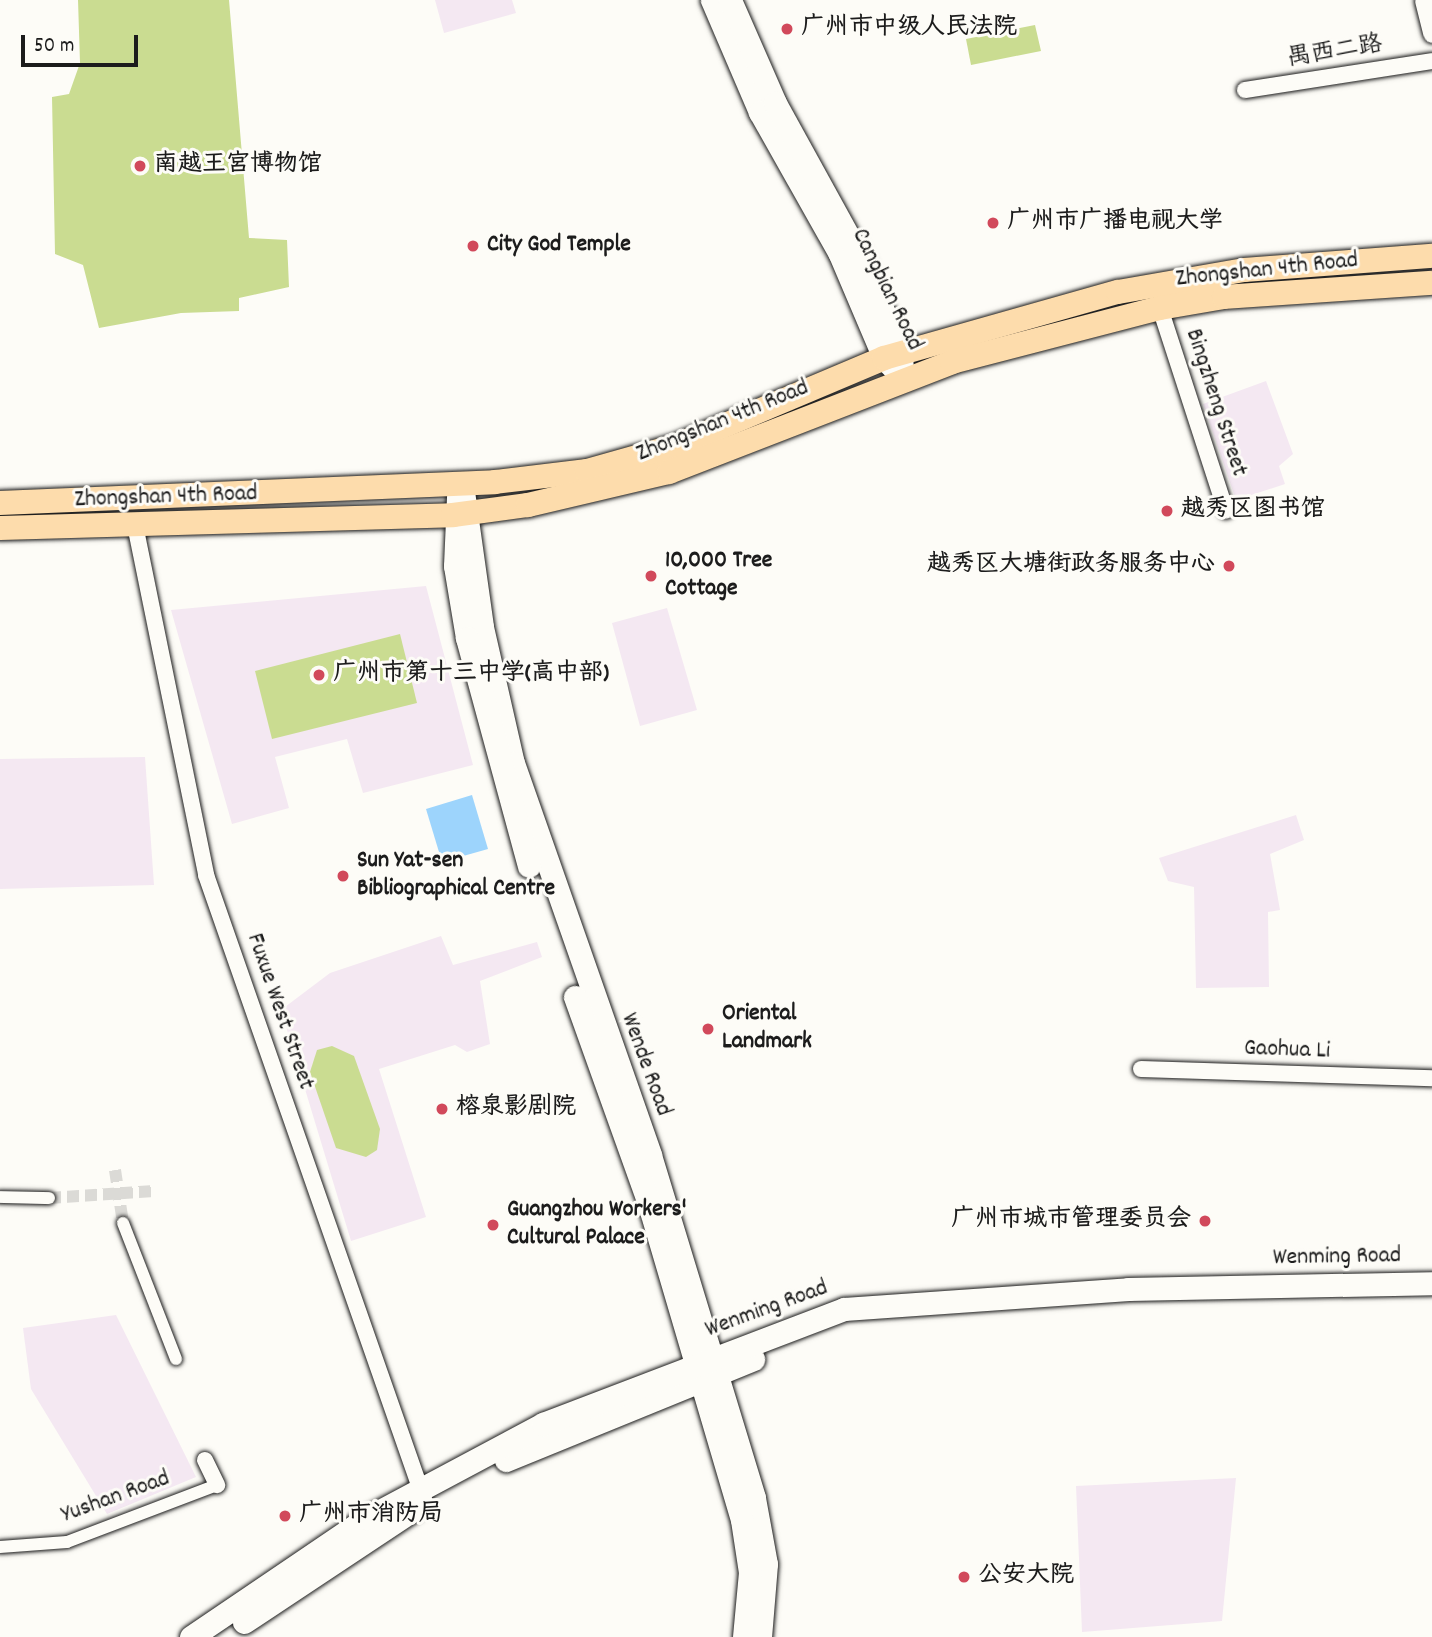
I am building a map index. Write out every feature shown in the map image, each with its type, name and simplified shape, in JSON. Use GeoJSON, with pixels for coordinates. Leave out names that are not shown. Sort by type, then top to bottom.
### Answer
{"type":"FeatureCollection","features":[{"type":"Feature","properties":{"kind":"main road","name":"Cangbian Road"},"geometry":{"type":"LineString","coordinates":[[712,0],[760,112],[893,355]]}},
{"type":"Feature","properties":{"kind":"main road","name":"Cangbian Road"},"geometry":{"type":"LineString","coordinates":[[730,0],[775,103],[849,234],[903,378]]}},
{"type":"Feature","properties":{"kind":"main road","name":"Zhongshan 4th Road"},"geometry":{"type":"LineString","coordinates":[[0,503],[548,478],[635,459],[893,355],[1172,280],[1432,256]]}},
{"type":"Feature","properties":{"kind":"main road","name":"Zhongshan 4th Road"},"geometry":{"type":"LineString","coordinates":[[0,528],[462,513],[638,482],[903,378],[1160,308],[1249,295],[1432,283]]}},
{"type":"Feature","properties":{"kind":"main road"},"geometry":{"type":"LineString","coordinates":[[462,484],[462,513]]}},
{"type":"Feature","properties":{"kind":"main road","name":"Wende Road"},"geometry":{"type":"LineString","coordinates":[[462,513],[460,600],[495,756],[764,1542],[760,1637]]}},
{"type":"Feature","properties":{"kind":"main road","name":"Wenming Road"},"geometry":{"type":"LineString","coordinates":[[191,1637],[423,1495],[705,1369],[879,1302],[1128,1289],[1432,1283]]}},
{"type":"Feature","properties":{"kind":"main road","name":"Wenming Road"},"geometry":{"type":"LineString","coordinates":[[705,1369],[843,1324],[895,1315],[1133,1302],[1432,1298]]}},
{"type":"Feature","properties":{"kind":"main road","name":"Wende Road"},"geometry":{"type":"LineString","coordinates":[[705,1369],[747,1548],[744,1637]]}},
{"type":"Feature","properties":{"kind":"main road","name":"Wenming Road"},"geometry":{"type":"LineString","coordinates":[[221,1637],[423,1495]]}},
{"type":"Feature","properties":{"kind":"street"},"geometry":{"type":"LineString","coordinates":[[1424,0],[1432,33]]}},
{"type":"Feature","properties":{"kind":"street","name":"禺西二路"},"geometry":{"type":"LineString","coordinates":[[1245,90],[1432,61]]}},
{"type":"Feature","properties":{"kind":"street","name":"Bingzheng Street"},"geometry":{"type":"LineString","coordinates":[[1160,308],[1226,511]]}},
{"type":"Feature","properties":{"kind":"street","name":"Fuxue West Street"},"geometry":{"type":"LineString","coordinates":[[135,525],[206,874],[423,1495]]}},
{"type":"Feature","properties":{"kind":"street","name":"Gaohua Li"},"geometry":{"type":"LineString","coordinates":[[1140,1069],[1432,1078]]}},
{"type":"Feature","properties":{"kind":"street"},"geometry":{"type":"LineString","coordinates":[[0,1197],[49,1198]]}},
{"type":"Feature","properties":{"kind":"street"},"geometry":{"type":"LineString","coordinates":[[124,1223],[176,1359]]}},
{"type":"Feature","properties":{"kind":"street","name":"Yushan Road"},"geometry":{"type":"LineString","coordinates":[[0,1547],[67,1542],[217,1485],[205,1460]]}},
{"type":"Feature","properties":{"kind":"shaded area"},"geometry":{"type":"Polygon","coordinates":[[[435,0],[512,0],[516,13],[444,33],[435,0]]]}},
{"type":"Feature","properties":{"kind":"shaded area"},"geometry":{"type":"Polygon","coordinates":[[[1266,381],[1293,454],[1279,466],[1285,484],[1236,500],[1203,404],[1266,381]]]}},
{"type":"Feature","properties":{"kind":"shaded area","name":"广州市第十三中学(高中部)"},"geometry":{"type":"Polygon","coordinates":[[[426,586],[473,765],[363,793],[347,739],[275,757],[289,808],[232,824],[171,610],[426,586]]]}},
{"type":"Feature","properties":{"kind":"shaded area"},"geometry":{"type":"Polygon","coordinates":[[[667,608],[697,710],[640,726],[612,623],[667,608]]]}},
{"type":"Feature","properties":{"kind":"shaded area"},"geometry":{"type":"Polygon","coordinates":[[[145,757],[154,885],[0,889],[0,759],[145,757]]]}},
{"type":"Feature","properties":{"kind":"shaded area"},"geometry":{"type":"Polygon","coordinates":[[[1296,815],[1304,840],[1270,854],[1280,910],[1268,912],[1269,987],[1196,988],[1194,887],[1168,881],[1159,858],[1296,815]]]}},
{"type":"Feature","properties":{"kind":"shaded area"},"geometry":{"type":"Polygon","coordinates":[[[441,936],[453,965],[537,942],[542,957],[480,981],[490,1044],[467,1052],[455,1045],[379,1069],[426,1217],[351,1241],[281,1010],[330,973],[441,936]]]}},
{"type":"Feature","properties":{"kind":"shaded area"},"geometry":{"type":"Polygon","coordinates":[[[116,1315],[196,1477],[107,1514],[31,1389],[23,1328],[116,1315]]]}},
{"type":"Feature","properties":{"kind":"shaded area"},"geometry":{"type":"Polygon","coordinates":[[[1236,1478],[1222,1621],[1082,1632],[1076,1486],[1236,1478]]]}},
{"type":"Feature","properties":{"kind":"green space"},"geometry":{"type":"Polygon","coordinates":[[[78,0],[229,0],[249,238],[287,240],[289,287],[239,298],[239,311],[181,313],[99,328],[83,265],[55,254],[52,97],[69,94],[80,63],[78,0]]]}},
{"type":"Feature","properties":{"kind":"green space"},"geometry":{"type":"Polygon","coordinates":[[[1035,25],[1041,51],[971,65],[966,39],[1035,25]]]}},
{"type":"Feature","properties":{"kind":"green space"},"geometry":{"type":"Polygon","coordinates":[[[400,634],[417,703],[272,739],[255,671],[400,634]]]}},
{"type":"Feature","properties":{"kind":"green space"},"geometry":{"type":"Polygon","coordinates":[[[332,1046],[354,1056],[380,1129],[377,1150],[366,1157],[336,1148],[310,1072],[317,1050],[332,1046]]]}},
{"type":"Feature","properties":{"kind":"water"},"geometry":{"type":"Polygon","coordinates":[[[472,795],[488,849],[442,862],[426,809],[472,795]]]}},
{"type":"Feature","properties":{"kind":"tunnel"},"geometry":{"type":"LineString","coordinates":[[115,1170],[123,1223]]}},
{"type":"Feature","properties":{"kind":"tunnel"},"geometry":{"type":"LineString","coordinates":[[49,1198],[154,1191]]}},
{"type":"Feature","properties":{"kind":"place","name":"广州市中级人民法院"},"geometry":{"type":"Point","coordinates":[787,29]}},
{"type":"Feature","properties":{"kind":"place","name":"南越王宫博物馆"},"geometry":{"type":"Point","coordinates":[140,166]}},
{"type":"Feature","properties":{"kind":"place","name":"广州市广播电视大学"},"geometry":{"type":"Point","coordinates":[993,223]}},
{"type":"Feature","properties":{"kind":"place","name":"City God Temple"},"geometry":{"type":"Point","coordinates":[473,246]}},
{"type":"Feature","properties":{"kind":"place","name":"越秀区图书馆"},"geometry":{"type":"Point","coordinates":[1167,511]}},
{"type":"Feature","properties":{"kind":"place","name":"越秀区大塘街政务服务中心"},"geometry":{"type":"Point","coordinates":[1229,566]}},
{"type":"Feature","properties":{"kind":"place","name":"10,000 Tree Cottage"},"geometry":{"type":"Point","coordinates":[651,576]}},
{"type":"Feature","properties":{"kind":"place","name":"广州市第十三中学(高中部)"},"geometry":{"type":"Point","coordinates":[319,675]}},
{"type":"Feature","properties":{"kind":"place","name":"Sun Yat-sen Bibliographical Centre"},"geometry":{"type":"Point","coordinates":[343,876]}},
{"type":"Feature","properties":{"kind":"place","name":"Oriental Landmark"},"geometry":{"type":"Point","coordinates":[708,1029]}},
{"type":"Feature","properties":{"kind":"place","name":"榕泉影剧院"},"geometry":{"type":"Point","coordinates":[442,1109]}},
{"type":"Feature","properties":{"kind":"place","name":"广州市城市管理委员会"},"geometry":{"type":"Point","coordinates":[1205,1221]}},
{"type":"Feature","properties":{"kind":"place","name":"Guangzhou Workers' Cultural Palace"},"geometry":{"type":"Point","coordinates":[493,1225]}},
{"type":"Feature","properties":{"kind":"place","name":"广州市消防局"},"geometry":{"type":"Point","coordinates":[285,1516]}},
{"type":"Feature","properties":{"kind":"place","name":"公安大院"},"geometry":{"type":"Point","coordinates":[964,1577]}}]}
